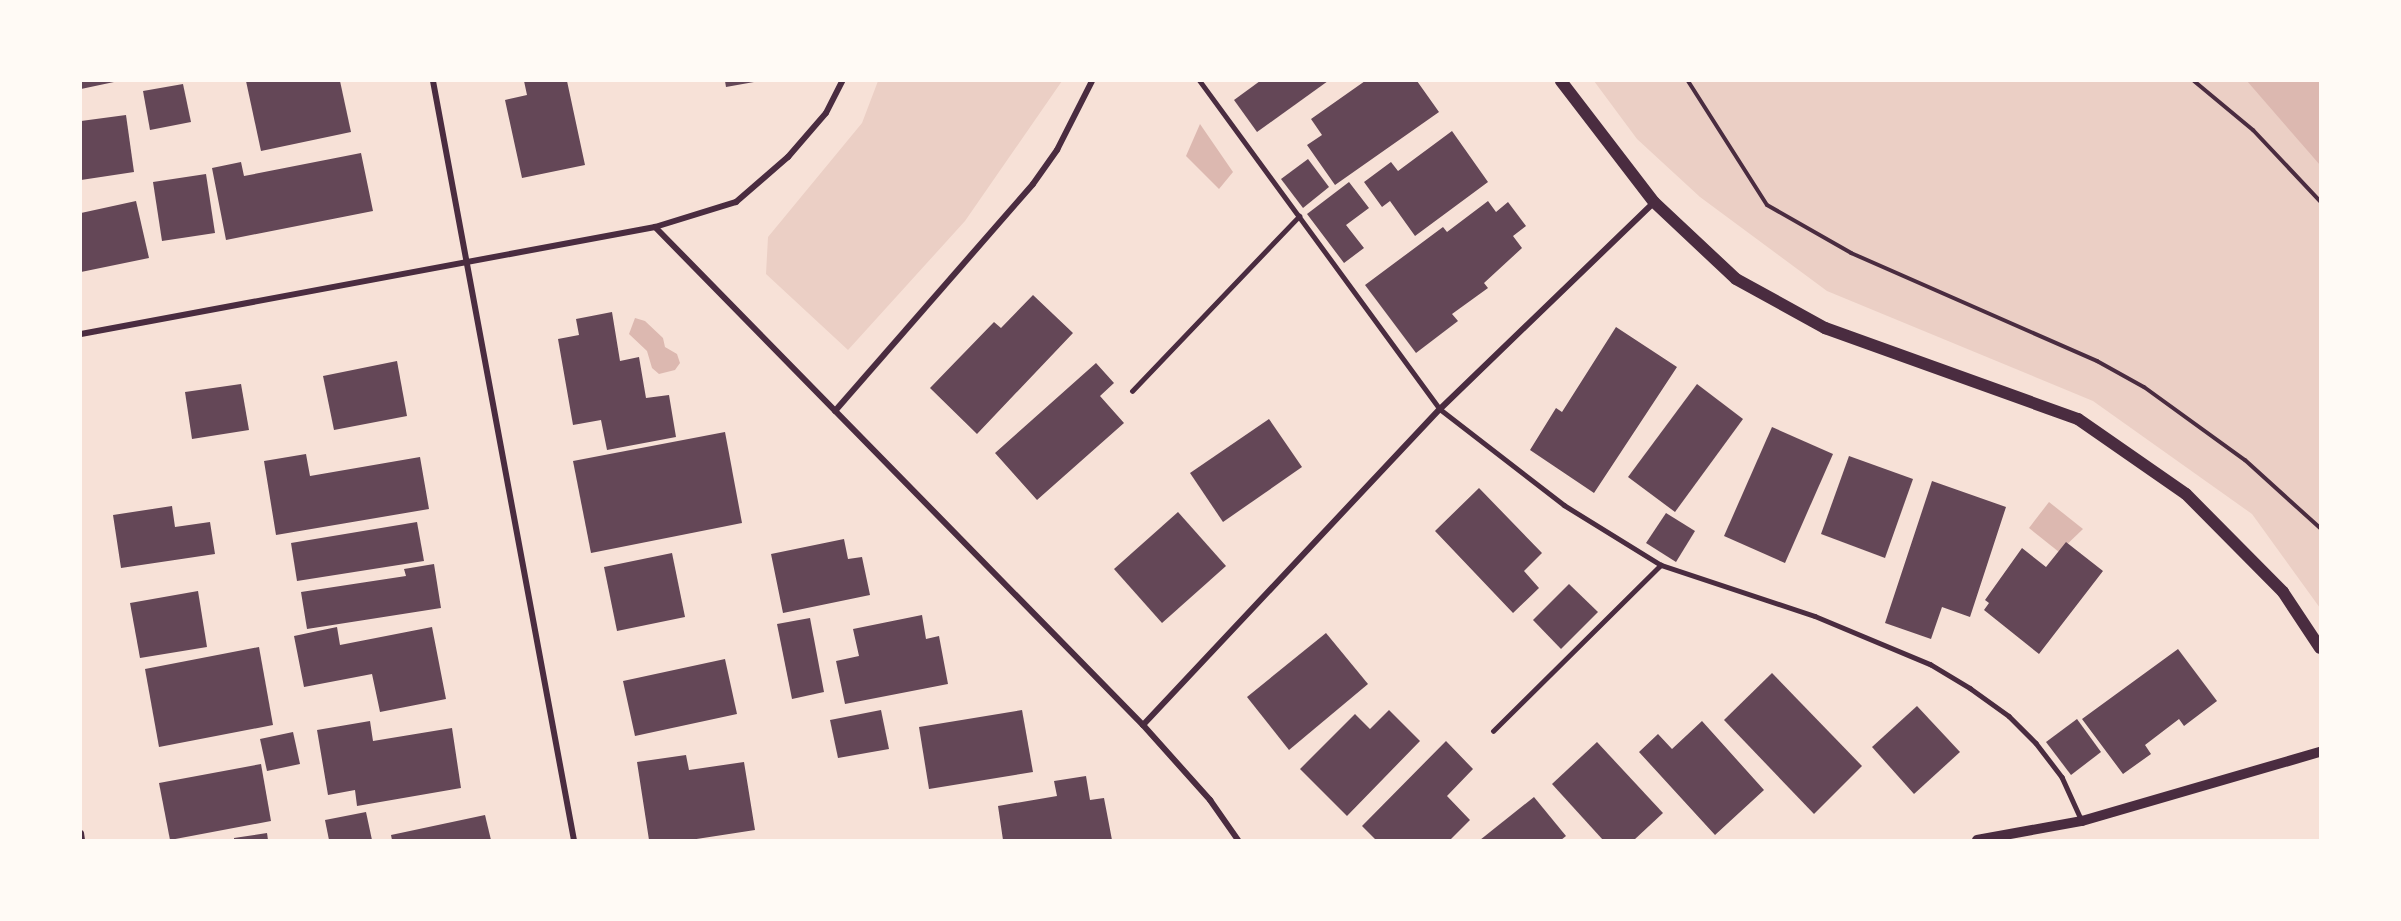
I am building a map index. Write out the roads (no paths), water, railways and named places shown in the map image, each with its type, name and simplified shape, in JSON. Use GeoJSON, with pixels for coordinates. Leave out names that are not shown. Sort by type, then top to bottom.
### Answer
{"type":"FeatureCollection","features":[{"type":"Feature","properties":{"kind":"main road"},"geometry":{"type":"LineString","coordinates":[[1561,81],[1654,202],[1736,279],[1826,328],[2078,419],[2186,494],[2283,592],[2320,648]]}},
{"type":"Feature","properties":{"kind":"street"},"geometry":{"type":"LineString","coordinates":[[433,81],[574,840]]}},
{"type":"Feature","properties":{"kind":"street"},"geometry":{"type":"LineString","coordinates":[[81,334],[655,227],[736,202],[788,157],[826,112],[842,81]]}},
{"type":"Feature","properties":{"kind":"street"},"geometry":{"type":"LineString","coordinates":[[835,411],[1034,184],[1058,150],[1092,81]]}},
{"type":"Feature","properties":{"kind":"street"},"geometry":{"type":"LineString","coordinates":[[1143,725],[1440,409],[1654,202]]}},
{"type":"Feature","properties":{"kind":"street"},"geometry":{"type":"LineString","coordinates":[[655,227],[1143,725],[1210,800],[1238,840]]}},
{"type":"Feature","properties":{"kind":"street"},"geometry":{"type":"LineString","coordinates":[[1977,840],[2082,821],[2320,752]]}},
{"type":"Feature","properties":{"kind":"street"},"geometry":{"type":"LineString","coordinates":[[81,833],[82,840]]}},
{"type":"Feature","properties":{"kind":"lane"},"geometry":{"type":"LineString","coordinates":[[1200,81],[1440,409],[1564,504],[1661,565],[1815,616],[1930,664],[1970,688],[2009,716],[2036,743],[2062,777],[2082,821]]}},
{"type":"Feature","properties":{"kind":"lane"},"geometry":{"type":"LineString","coordinates":[[1132,391],[1299,216]]}},
{"type":"Feature","properties":{"kind":"lane"},"geometry":{"type":"LineString","coordinates":[[1493,731],[1661,565]]}}]}
